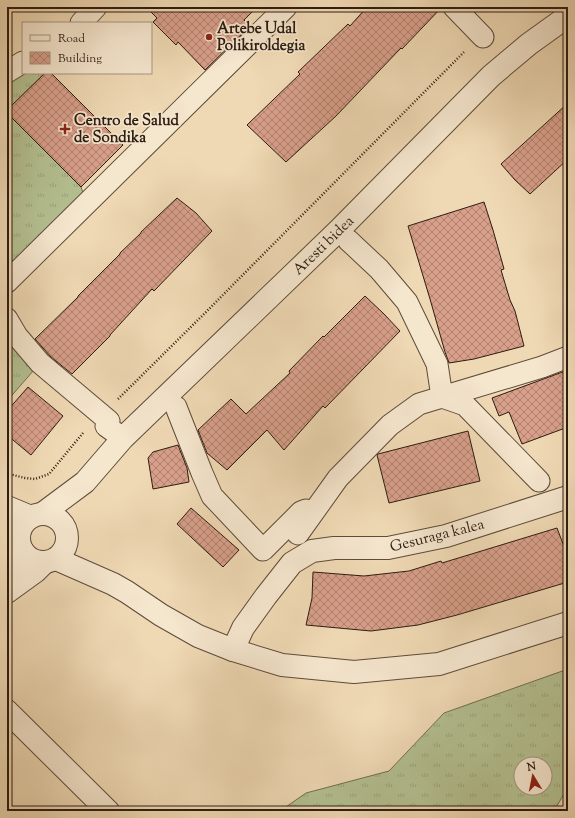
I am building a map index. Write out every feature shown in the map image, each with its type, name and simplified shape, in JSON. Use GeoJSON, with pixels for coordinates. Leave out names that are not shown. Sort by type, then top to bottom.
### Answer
{"type":"FeatureCollection","features":[{"type":"Feature","properties":{"kind":"street"},"geometry":{"type":"LineString","coordinates":[[82,22],[96,7]]}},
{"type":"Feature","properties":{"kind":"street"},"geometry":{"type":"LineString","coordinates":[[7,282],[286,7]]}},
{"type":"Feature","properties":{"kind":"street"},"geometry":{"type":"LineString","coordinates":[[454,7],[482,37]]}},
{"type":"Feature","properties":{"kind":"street","name":"Aresti bidea"},"geometry":{"type":"LineString","coordinates":[[37,515],[85,482],[123,438],[338,231],[491,76],[529,44],[568,16]]}},
{"type":"Feature","properties":{"kind":"street"},"geometry":{"type":"LineString","coordinates":[[7,72],[22,63]]}},
{"type":"Feature","properties":{"kind":"street"},"geometry":{"type":"LineString","coordinates":[[348,240],[379,269],[407,302],[437,364],[442,397]]}},
{"type":"Feature","properties":{"kind":"street"},"geometry":{"type":"LineString","coordinates":[[7,319],[17,336],[40,363],[109,421],[106,426],[123,438]]}},
{"type":"Feature","properties":{"kind":"street"},"geometry":{"type":"LineString","coordinates":[[298,534],[338,478],[390,425],[419,404],[542,368],[568,357]]}},
{"type":"Feature","properties":{"kind":"street"},"geometry":{"type":"LineString","coordinates":[[442,397],[465,405],[539,481]]}},
{"type":"Feature","properties":{"kind":"street"},"geometry":{"type":"LineString","coordinates":[[176,407],[212,496],[263,550],[301,512],[318,506]]}},
{"type":"Feature","properties":{"kind":"street","name":"Aresti bidea"},"geometry":{"type":"LineString","coordinates":[[66,534],[85,482]]}},
{"type":"Feature","properties":{"kind":"street","name":"Gesuraga kalea"},"geometry":{"type":"LineString","coordinates":[[233,650],[243,628],[292,563],[312,551],[334,548],[388,548],[446,536],[568,497]]}},
{"type":"Feature","properties":{"kind":"street"},"geometry":{"type":"LineString","coordinates":[[7,507],[37,515],[50,515],[62,523],[66,534],[66,548],[61,554],[36,570],[7,592]]}},
{"type":"Feature","properties":{"kind":"street"},"geometry":{"type":"LineString","coordinates":[[7,577],[16,540],[21,528],[25,521],[37,515]]}},
{"type":"Feature","properties":{"kind":"street"},"geometry":{"type":"LineString","coordinates":[[66,534],[113,584]]}},
{"type":"Feature","properties":{"kind":"street"},"geometry":{"type":"LineString","coordinates":[[16,540],[26,556],[32,560],[38,562],[50,561],[113,584],[161,615],[198,636],[233,650],[282,665],[354,672],[439,664],[568,623]]}},
{"type":"Feature","properties":{"kind":"street"},"geometry":{"type":"LineString","coordinates":[[7,712],[108,811]]}},
{"type":"Feature","properties":{"kind":"path"},"geometry":{"type":"LineString","coordinates":[[7,473],[35,479],[50,474],[82,435],[372,146],[465,50],[482,37]]}},
{"type":"Feature","properties":{"kind":"green space"},"geometry":{"type":"Polygon","coordinates":[[[7,72],[44,74],[7,110],[7,72]]]}},
{"type":"Feature","properties":{"kind":"green space"},"geometry":{"type":"Polygon","coordinates":[[[7,113],[81,187],[87,204],[7,281],[7,113]]]}},
{"type":"Feature","properties":{"kind":"green space"},"geometry":{"type":"Polygon","coordinates":[[[7,326],[40,363],[7,401],[7,326]]]}},
{"type":"Feature","properties":{"kind":"green space"},"geometry":{"type":"Polygon","coordinates":[[[568,669],[568,787],[554,811],[280,811],[306,793],[389,771],[444,713],[568,669]]]}},
{"type":"Feature","properties":{"kind":"building","name":"Artebe Udal Polikiroldegia"},"geometry":{"type":"Polygon","coordinates":[[[146,7],[257,7],[244,20],[250,26],[205,70],[178,42],[176,45],[153,22],[157,18],[146,7]]]}},
{"type":"Feature","properties":{"kind":"building"},"geometry":{"type":"Polygon","coordinates":[[[367,7],[442,7],[336,116],[286,162],[247,125],[300,74],[298,72],[348,24],[350,26],[367,7]]]}},
{"type":"Feature","properties":{"kind":"building","name":"Centro de Salud de Sondika"},"geometry":{"type":"Polygon","coordinates":[[[44,74],[52,74],[123,145],[81,187],[7,113],[7,110],[44,74]]]}},
{"type":"Feature","properties":{"kind":"building"},"geometry":{"type":"Polygon","coordinates":[[[568,103],[568,159],[530,194],[501,164],[568,103]]]}},
{"type":"Feature","properties":{"kind":"building"},"geometry":{"type":"Polygon","coordinates":[[[177,198],[196,213],[212,231],[154,291],[152,289],[110,336],[72,374],[51,357],[35,339],[141,232],[177,198]]]}},
{"type":"Feature","properties":{"kind":"building"},"geometry":{"type":"Polygon","coordinates":[[[484,202],[504,269],[501,270],[515,311],[524,346],[474,359],[449,363],[408,226],[484,202]]]}},
{"type":"Feature","properties":{"kind":"building"},"geometry":{"type":"Polygon","coordinates":[[[365,296],[400,331],[325,408],[323,406],[284,450],[267,430],[227,470],[207,453],[198,430],[231,399],[246,414],[290,373],[289,371],[323,336],[324,337],[365,296]]]}},
{"type":"Feature","properties":{"kind":"building"},"geometry":{"type":"Polygon","coordinates":[[[568,370],[568,427],[522,444],[509,412],[499,416],[492,398],[568,370]]]}},
{"type":"Feature","properties":{"kind":"building"},"geometry":{"type":"Polygon","coordinates":[[[28,387],[63,416],[31,455],[7,435],[7,411],[28,387]]]}},
{"type":"Feature","properties":{"kind":"building"},"geometry":{"type":"Polygon","coordinates":[[[468,431],[480,481],[389,503],[378,454],[468,431]]]}},
{"type":"Feature","properties":{"kind":"building"},"geometry":{"type":"Polygon","coordinates":[[[178,445],[187,468],[189,482],[153,489],[148,458],[153,452],[178,445]]]}},
{"type":"Feature","properties":{"kind":"building"},"geometry":{"type":"Polygon","coordinates":[[[191,508],[239,550],[223,567],[177,524],[191,508]]]}},
{"type":"Feature","properties":{"kind":"building"},"geometry":{"type":"Polygon","coordinates":[[[557,528],[568,557],[568,582],[418,625],[371,631],[306,625],[312,598],[313,572],[364,576],[409,571],[441,561],[442,563],[557,528]]]}},
{"type":"Feature","properties":{"kind":"place","name":"Artebe Udal Polikiroldegia"},"geometry":{"type":"Point","coordinates":[209,37]}},
{"type":"Feature","properties":{"kind":"place","name":"Centro de Salud de Sondika"},"geometry":{"type":"Point","coordinates":[65,129]}}]}
